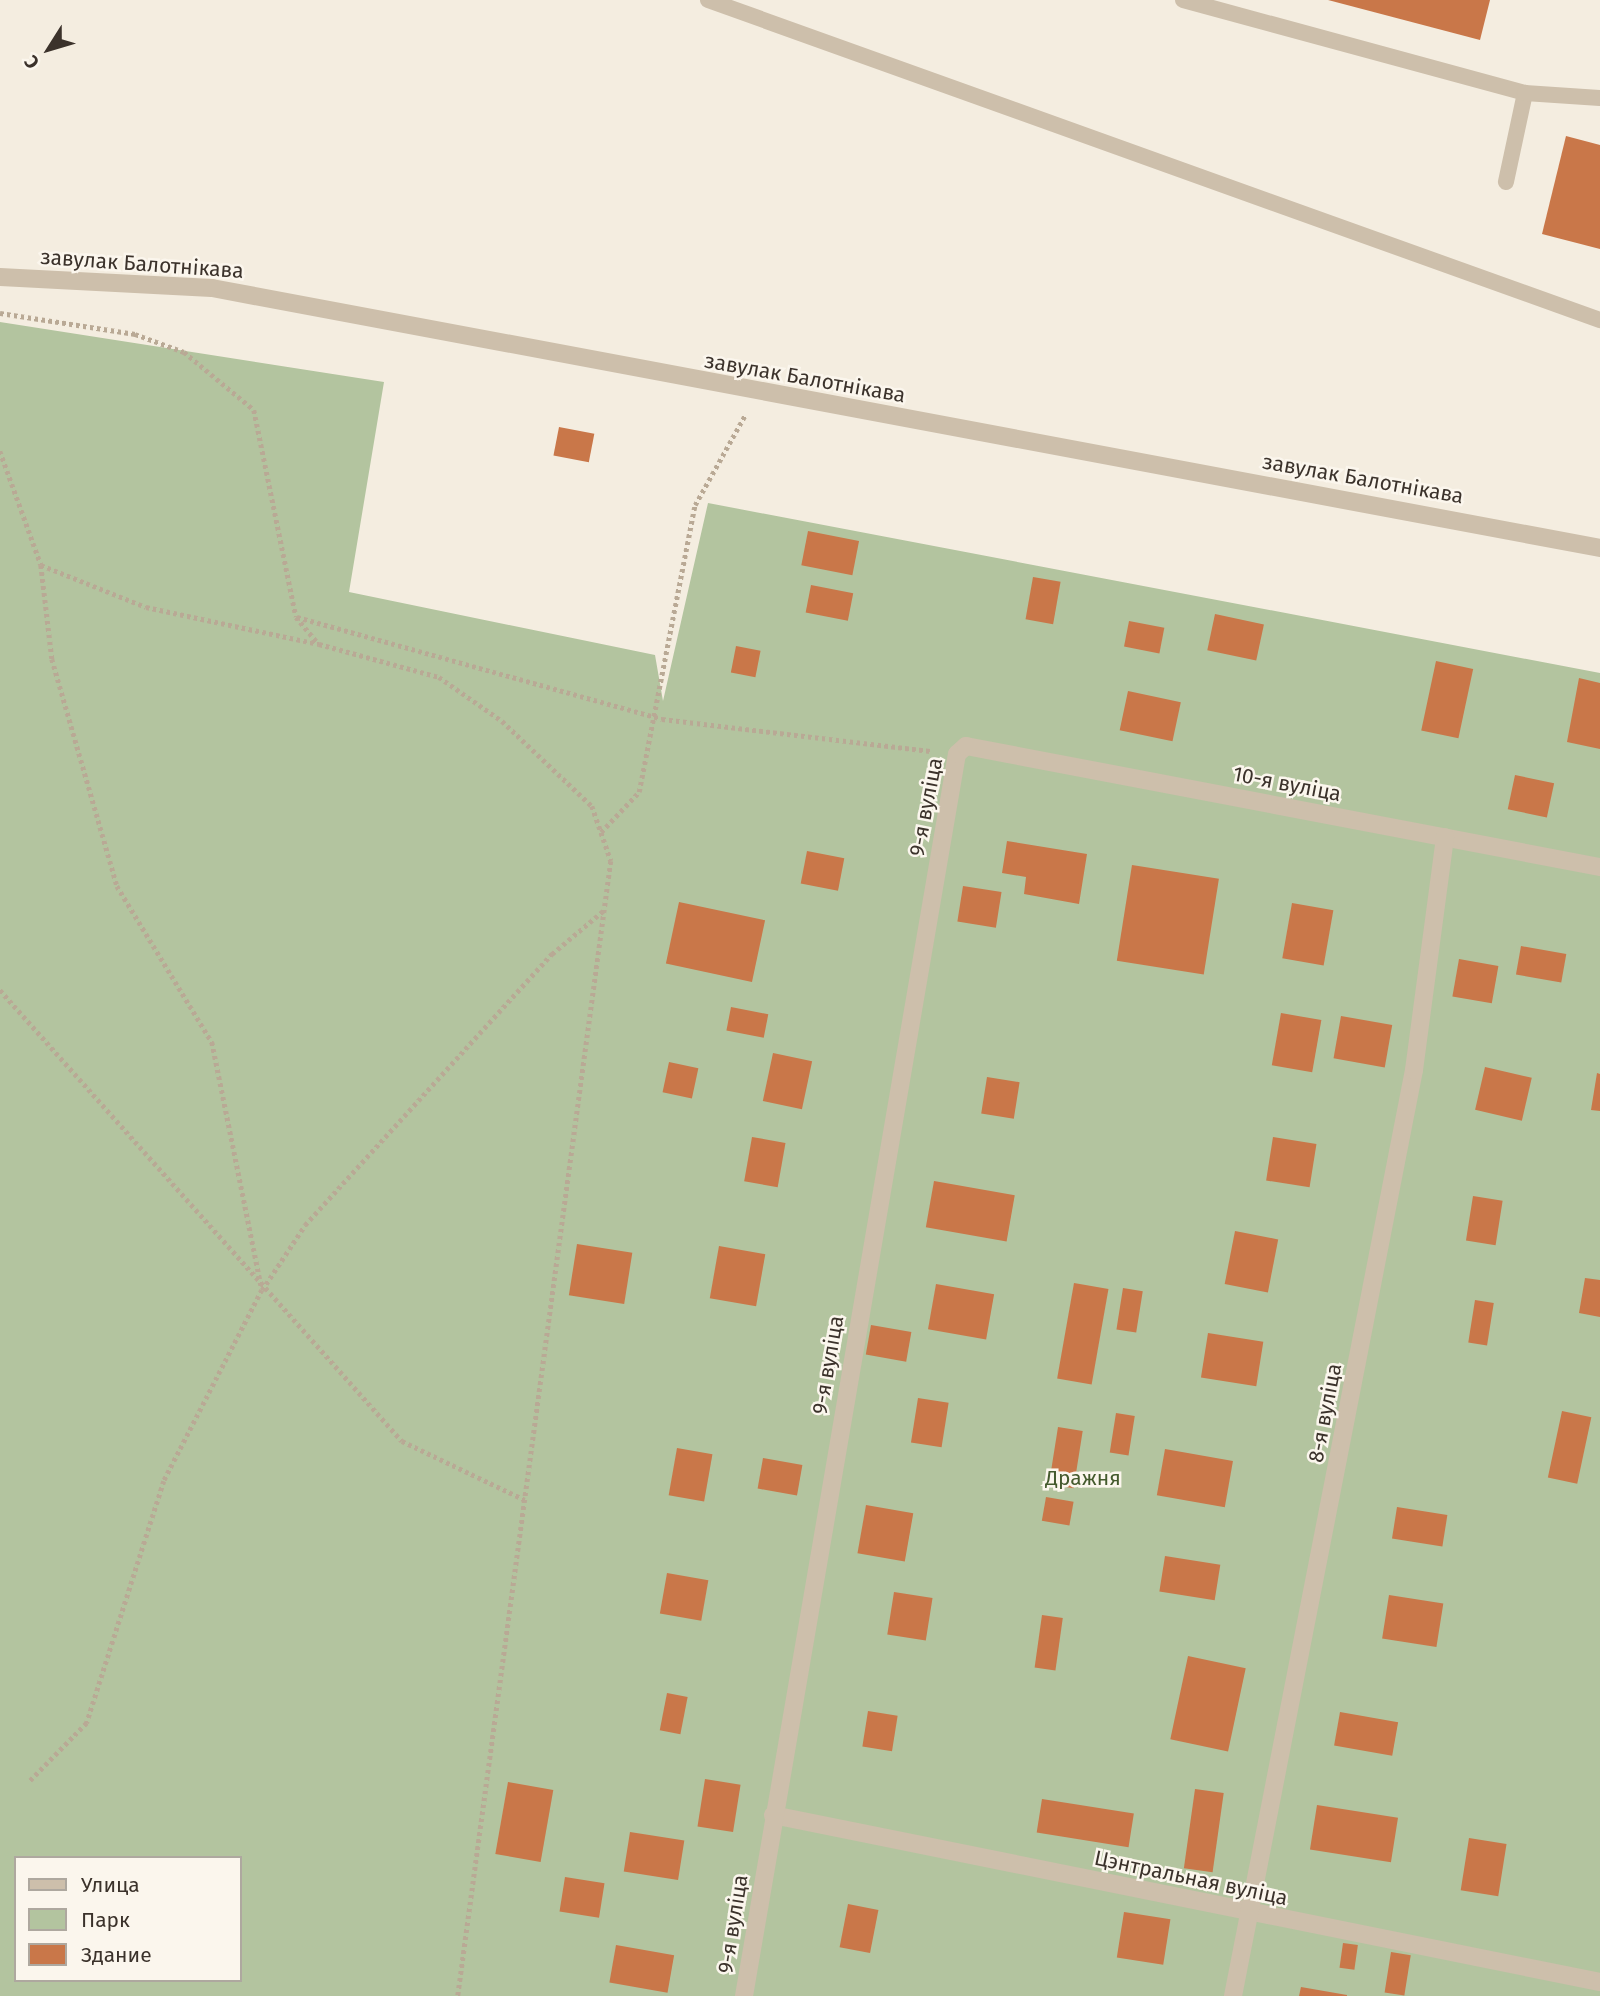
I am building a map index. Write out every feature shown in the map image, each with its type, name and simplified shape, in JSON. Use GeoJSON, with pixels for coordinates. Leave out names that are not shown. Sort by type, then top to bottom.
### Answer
{"type":"FeatureCollection","features":[{"type":"Feature","properties":{"kind":"street","name":"завулак Балотнікава"},"geometry":{"type":"LineString","coordinates":[[0,276],[212,288],[757,393],[1600,548]]}},
{"type":"Feature","properties":{"kind":"street","name":"10-я вуліца"},"geometry":{"type":"LineString","coordinates":[[962,750],[1600,867]]}},
{"type":"Feature","properties":{"kind":"street","name":"9-я вуліца"},"geometry":{"type":"LineString","coordinates":[[744,1996],[773,1815],[962,750]]}},
{"type":"Feature","properties":{"kind":"street","name":"8-я вуліца"},"geometry":{"type":"LineString","coordinates":[[1233,1996],[1246,1913],[1411,1084],[1445,837]]}},
{"type":"Feature","properties":{"kind":"street","name":"Цэнтральная вуліца"},"geometry":{"type":"LineString","coordinates":[[773,1815],[1246,1913],[1600,1982]]}},
{"type":"Feature","properties":{"kind":"lane"},"geometry":{"type":"LineString","coordinates":[[708,0],[1600,320]]}},
{"type":"Feature","properties":{"kind":"lane"},"geometry":{"type":"LineString","coordinates":[[1183,0],[1525,93],[1600,98]]}},
{"type":"Feature","properties":{"kind":"lane"},"geometry":{"type":"LineString","coordinates":[[1506,182],[1525,93]]}},
{"type":"Feature","properties":{"kind":"path"},"geometry":{"type":"LineString","coordinates":[[0,313],[135,334],[184,352],[254,410],[296,617],[319,644]]}},
{"type":"Feature","properties":{"kind":"path"},"geometry":{"type":"LineString","coordinates":[[601,832],[639,792],[649,716],[695,505],[757,393]]}},
{"type":"Feature","properties":{"kind":"path"},"geometry":{"type":"LineString","coordinates":[[0,451],[41,565],[52,659],[117,886],[212,1042],[262,1290]]}},
{"type":"Feature","properties":{"kind":"path"},"geometry":{"type":"LineString","coordinates":[[41,565],[146,607],[319,644],[439,677],[502,721],[592,806],[611,860],[458,1996]]}},
{"type":"Feature","properties":{"kind":"path"},"geometry":{"type":"LineString","coordinates":[[296,617],[649,716],[962,750]]}},
{"type":"Feature","properties":{"kind":"path"},"geometry":{"type":"LineString","coordinates":[[29,1782],[87,1723],[164,1481],[262,1290],[305,1225],[552,954],[605,909]]}},
{"type":"Feature","properties":{"kind":"path"},"geometry":{"type":"LineString","coordinates":[[0,990],[262,1290],[402,1441],[524,1500]]}},
{"type":"Feature","properties":{"kind":"green space","name":"Дражня"},"geometry":{"type":"Polygon","coordinates":[[[0,322],[384,382],[349,592],[655,655],[663,701],[708,503],[1600,673],[1600,1996],[0,1996],[0,322]]]}},
{"type":"Feature","properties":{"kind":"building"},"geometry":{"type":"Polygon","coordinates":[[[1328,0],[1490,0],[1480,40],[1328,0]]]}},
{"type":"Feature","properties":{"kind":"building"},"geometry":{"type":"Polygon","coordinates":[[[1566,136],[1600,145],[1600,249],[1542,234],[1566,136]]]}},
{"type":"Feature","properties":{"kind":"building"},"geometry":{"type":"Polygon","coordinates":[[[559,427],[594,434],[589,462],[553,455],[559,427]]]}},
{"type":"Feature","properties":{"kind":"building"},"geometry":{"type":"Polygon","coordinates":[[[808,531],[859,541],[852,575],[801,565],[808,531]]]}},
{"type":"Feature","properties":{"kind":"building"},"geometry":{"type":"Polygon","coordinates":[[[1033,577],[1061,582],[1053,624],[1026,619],[1033,577]]]}},
{"type":"Feature","properties":{"kind":"building"},"geometry":{"type":"Polygon","coordinates":[[[811,585],[853,593],[848,621],[806,612],[811,585]]]}},
{"type":"Feature","properties":{"kind":"building"},"geometry":{"type":"Polygon","coordinates":[[[1215,614],[1264,624],[1256,661],[1207,650],[1215,614]]]}},
{"type":"Feature","properties":{"kind":"building"},"geometry":{"type":"Polygon","coordinates":[[[1129,621],[1164,628],[1159,653],[1124,647],[1129,621]]]}},
{"type":"Feature","properties":{"kind":"building"},"geometry":{"type":"Polygon","coordinates":[[[736,646],[761,651],[755,677],[731,673],[736,646]]]}},
{"type":"Feature","properties":{"kind":"building"},"geometry":{"type":"Polygon","coordinates":[[[1436,661],[1473,669],[1458,738],[1421,730],[1436,661]]]}},
{"type":"Feature","properties":{"kind":"building"},"geometry":{"type":"Polygon","coordinates":[[[1579,678],[1600,683],[1600,749],[1567,742],[1579,678]]]}},
{"type":"Feature","properties":{"kind":"building"},"geometry":{"type":"Polygon","coordinates":[[[1128,691],[1181,702],[1173,741],[1120,730],[1128,691]]]}},
{"type":"Feature","properties":{"kind":"building"},"geometry":{"type":"Polygon","coordinates":[[[1515,775],[1554,783],[1547,818],[1508,809],[1515,775]]]}},
{"type":"Feature","properties":{"kind":"building"},"geometry":{"type":"Polygon","coordinates":[[[1007,841],[1087,854],[1079,904],[1024,894],[1026,877],[1002,873],[1007,841]]]}},
{"type":"Feature","properties":{"kind":"building"},"geometry":{"type":"Polygon","coordinates":[[[807,851],[844,858],[838,891],[801,883],[807,851]]]}},
{"type":"Feature","properties":{"kind":"building"},"geometry":{"type":"Polygon","coordinates":[[[1132,865],[1219,879],[1204,975],[1117,961],[1132,865]]]}},
{"type":"Feature","properties":{"kind":"building"},"geometry":{"type":"Polygon","coordinates":[[[963,886],[1002,892],[996,928],[957,922],[963,886]]]}},
{"type":"Feature","properties":{"kind":"building"},"geometry":{"type":"Polygon","coordinates":[[[679,902],[765,920],[752,982],[666,964],[679,902]]]}},
{"type":"Feature","properties":{"kind":"building"},"geometry":{"type":"Polygon","coordinates":[[[1292,903],[1333,910],[1324,965],[1282,958],[1292,903]]]}},
{"type":"Feature","properties":{"kind":"building"},"geometry":{"type":"Polygon","coordinates":[[[1521,946],[1566,954],[1561,983],[1516,975],[1521,946]]]}},
{"type":"Feature","properties":{"kind":"building"},"geometry":{"type":"Polygon","coordinates":[[[1459,959],[1498,966],[1492,1003],[1452,996],[1459,959]]]}},
{"type":"Feature","properties":{"kind":"building"},"geometry":{"type":"Polygon","coordinates":[[[731,1007],[768,1014],[764,1038],[726,1031],[731,1007]]]}},
{"type":"Feature","properties":{"kind":"building"},"geometry":{"type":"Polygon","coordinates":[[[1281,1013],[1321,1020],[1312,1072],[1272,1065],[1281,1013]]]}},
{"type":"Feature","properties":{"kind":"building"},"geometry":{"type":"Polygon","coordinates":[[[1341,1016],[1392,1025],[1385,1067],[1334,1058],[1341,1016]]]}},
{"type":"Feature","properties":{"kind":"building"},"geometry":{"type":"Polygon","coordinates":[[[773,1053],[812,1061],[802,1109],[763,1101],[773,1053]]]}},
{"type":"Feature","properties":{"kind":"building"},"geometry":{"type":"Polygon","coordinates":[[[669,1062],[698,1068],[692,1099],[663,1092],[669,1062]]]}},
{"type":"Feature","properties":{"kind":"building"},"geometry":{"type":"Polygon","coordinates":[[[1485,1067],[1532,1078],[1522,1121],[1475,1110],[1485,1067]]]}},
{"type":"Feature","properties":{"kind":"building"},"geometry":{"type":"Polygon","coordinates":[[[1597,1073],[1600,1074],[1600,1111],[1591,1110],[1597,1073]]]}},
{"type":"Feature","properties":{"kind":"building"},"geometry":{"type":"Polygon","coordinates":[[[987,1077],[1020,1082],[1014,1119],[981,1114],[987,1077]]]}},
{"type":"Feature","properties":{"kind":"building"},"geometry":{"type":"Polygon","coordinates":[[[752,1137],[785,1143],[778,1187],[744,1181],[752,1137]]]}},
{"type":"Feature","properties":{"kind":"building"},"geometry":{"type":"Polygon","coordinates":[[[1273,1137],[1316,1144],[1310,1187],[1266,1180],[1273,1137]]]}},
{"type":"Feature","properties":{"kind":"building"},"geometry":{"type":"Polygon","coordinates":[[[934,1181],[1015,1195],[1007,1242],[926,1227],[934,1181]]]}},
{"type":"Feature","properties":{"kind":"building"},"geometry":{"type":"Polygon","coordinates":[[[1473,1196],[1503,1201],[1496,1245],[1466,1240],[1473,1196]]]}},
{"type":"Feature","properties":{"kind":"building"},"geometry":{"type":"Polygon","coordinates":[[[1235,1231],[1278,1239],[1268,1292],[1225,1284],[1235,1231]]]}},
{"type":"Feature","properties":{"kind":"building"},"geometry":{"type":"Polygon","coordinates":[[[577,1244],[632,1253],[624,1304],[569,1295],[577,1244]]]}},
{"type":"Feature","properties":{"kind":"building"},"geometry":{"type":"Polygon","coordinates":[[[719,1246],[765,1254],[756,1306],[710,1298],[719,1246]]]}},
{"type":"Feature","properties":{"kind":"building"},"geometry":{"type":"Polygon","coordinates":[[[1585,1278],[1600,1280],[1600,1317],[1579,1313],[1585,1278]]]}},
{"type":"Feature","properties":{"kind":"building"},"geometry":{"type":"Polygon","coordinates":[[[1074,1283],[1108,1289],[1092,1385],[1057,1379],[1074,1283]]]}},
{"type":"Feature","properties":{"kind":"building"},"geometry":{"type":"Polygon","coordinates":[[[936,1284],[994,1294],[986,1340],[928,1329],[936,1284]]]}},
{"type":"Feature","properties":{"kind":"building"},"geometry":{"type":"Polygon","coordinates":[[[1123,1288],[1143,1291],[1136,1333],[1116,1329],[1123,1288]]]}},
{"type":"Feature","properties":{"kind":"building"},"geometry":{"type":"Polygon","coordinates":[[[1475,1300],[1494,1303],[1487,1345],[1468,1342],[1475,1300]]]}},
{"type":"Feature","properties":{"kind":"building"},"geometry":{"type":"Polygon","coordinates":[[[871,1325],[911,1332],[906,1362],[866,1355],[871,1325]]]}},
{"type":"Feature","properties":{"kind":"building"},"geometry":{"type":"Polygon","coordinates":[[[1208,1333],[1263,1342],[1256,1386],[1201,1377],[1208,1333]]]}},
{"type":"Feature","properties":{"kind":"building"},"geometry":{"type":"Polygon","coordinates":[[[918,1398],[949,1403],[942,1447],[911,1442],[918,1398]]]}},
{"type":"Feature","properties":{"kind":"building"},"geometry":{"type":"Polygon","coordinates":[[[1562,1411],[1591,1417],[1577,1484],[1548,1478],[1562,1411]]]}},
{"type":"Feature","properties":{"kind":"building"},"geometry":{"type":"Polygon","coordinates":[[[1116,1413],[1135,1416],[1129,1455],[1110,1453],[1116,1413]]]}},
{"type":"Feature","properties":{"kind":"building"},"geometry":{"type":"Polygon","coordinates":[[[1058,1427],[1083,1431],[1074,1488],[1049,1484],[1058,1427]]]}},
{"type":"Feature","properties":{"kind":"building"},"geometry":{"type":"Polygon","coordinates":[[[677,1448],[712,1454],[704,1502],[669,1495],[677,1448]]]}},
{"type":"Feature","properties":{"kind":"building"},"geometry":{"type":"Polygon","coordinates":[[[1165,1449],[1233,1461],[1225,1507],[1157,1495],[1165,1449]]]}},
{"type":"Feature","properties":{"kind":"building"},"geometry":{"type":"Polygon","coordinates":[[[763,1458],[802,1465],[797,1495],[758,1489],[763,1458]]]}},
{"type":"Feature","properties":{"kind":"building"},"geometry":{"type":"Polygon","coordinates":[[[1046,1497],[1074,1502],[1069,1525],[1042,1521],[1046,1497]]]}},
{"type":"Feature","properties":{"kind":"building"},"geometry":{"type":"Polygon","coordinates":[[[866,1505],[913,1513],[905,1562],[857,1553],[866,1505]]]}},
{"type":"Feature","properties":{"kind":"building"},"geometry":{"type":"Polygon","coordinates":[[[1397,1507],[1447,1515],[1442,1547],[1392,1539],[1397,1507]]]}},
{"type":"Feature","properties":{"kind":"building"},"geometry":{"type":"Polygon","coordinates":[[[1165,1556],[1220,1565],[1215,1600],[1159,1592],[1165,1556]]]}},
{"type":"Feature","properties":{"kind":"building"},"geometry":{"type":"Polygon","coordinates":[[[667,1573],[708,1580],[701,1621],[660,1613],[667,1573]]]}},
{"type":"Feature","properties":{"kind":"building"},"geometry":{"type":"Polygon","coordinates":[[[894,1592],[933,1598],[926,1641],[887,1634],[894,1592]]]}},
{"type":"Feature","properties":{"kind":"building"},"geometry":{"type":"Polygon","coordinates":[[[1389,1595],[1443,1604],[1436,1647],[1382,1638],[1389,1595]]]}},
{"type":"Feature","properties":{"kind":"building"},"geometry":{"type":"Polygon","coordinates":[[[1042,1615],[1063,1618],[1055,1670],[1035,1667],[1042,1615]]]}},
{"type":"Feature","properties":{"kind":"building"},"geometry":{"type":"Polygon","coordinates":[[[1188,1656],[1246,1668],[1228,1751],[1170,1739],[1188,1656]]]}},
{"type":"Feature","properties":{"kind":"building"},"geometry":{"type":"Polygon","coordinates":[[[667,1693],[688,1697],[680,1734],[660,1730],[667,1693]]]}},
{"type":"Feature","properties":{"kind":"building"},"geometry":{"type":"Polygon","coordinates":[[[868,1711],[898,1716],[892,1751],[862,1747],[868,1711]]]}},
{"type":"Feature","properties":{"kind":"building"},"geometry":{"type":"Polygon","coordinates":[[[1340,1712],[1398,1722],[1392,1756],[1334,1745],[1340,1712]]]}},
{"type":"Feature","properties":{"kind":"building"},"geometry":{"type":"Polygon","coordinates":[[[705,1779],[741,1785],[733,1832],[697,1826],[705,1779]]]}},
{"type":"Feature","properties":{"kind":"building"},"geometry":{"type":"Polygon","coordinates":[[[508,1782],[553,1790],[541,1862],[495,1854],[508,1782]]]}},
{"type":"Feature","properties":{"kind":"building"},"geometry":{"type":"Polygon","coordinates":[[[1195,1789],[1224,1793],[1213,1872],[1184,1868],[1195,1789]]]}},
{"type":"Feature","properties":{"kind":"building"},"geometry":{"type":"Polygon","coordinates":[[[1042,1799],[1134,1814],[1129,1847],[1037,1833],[1042,1799]]]}},
{"type":"Feature","properties":{"kind":"building"},"geometry":{"type":"Polygon","coordinates":[[[1317,1805],[1398,1818],[1391,1862],[1310,1849],[1317,1805]]]}},
{"type":"Feature","properties":{"kind":"building"},"geometry":{"type":"Polygon","coordinates":[[[630,1832],[684,1841],[678,1880],[624,1872],[630,1832]]]}},
{"type":"Feature","properties":{"kind":"building"},"geometry":{"type":"Polygon","coordinates":[[[1469,1838],[1507,1844],[1498,1896],[1461,1890],[1469,1838]]]}},
{"type":"Feature","properties":{"kind":"building"},"geometry":{"type":"Polygon","coordinates":[[[565,1877],[605,1883],[599,1918],[560,1912],[565,1877]]]}},
{"type":"Feature","properties":{"kind":"building"},"geometry":{"type":"Polygon","coordinates":[[[848,1904],[878,1910],[870,1953],[840,1947],[848,1904]]]}},
{"type":"Feature","properties":{"kind":"building"},"geometry":{"type":"Polygon","coordinates":[[[1124,1912],[1170,1919],[1163,1965],[1117,1957],[1124,1912]]]}},
{"type":"Feature","properties":{"kind":"building"},"geometry":{"type":"Polygon","coordinates":[[[1343,1943],[1358,1945],[1354,1970],[1340,1968],[1343,1943]]]}},
{"type":"Feature","properties":{"kind":"building"},"geometry":{"type":"Polygon","coordinates":[[[616,1945],[674,1955],[668,1993],[609,1982],[616,1945]]]}},
{"type":"Feature","properties":{"kind":"building"},"geometry":{"type":"Polygon","coordinates":[[[1391,1952],[1411,1955],[1404,1996],[1385,1992],[1391,1952]]]}},
{"type":"Feature","properties":{"kind":"building"},"geometry":{"type":"Polygon","coordinates":[[[1301,1987],[1347,1995],[1347,1996],[1299,1996],[1301,1987]]]}}]}
